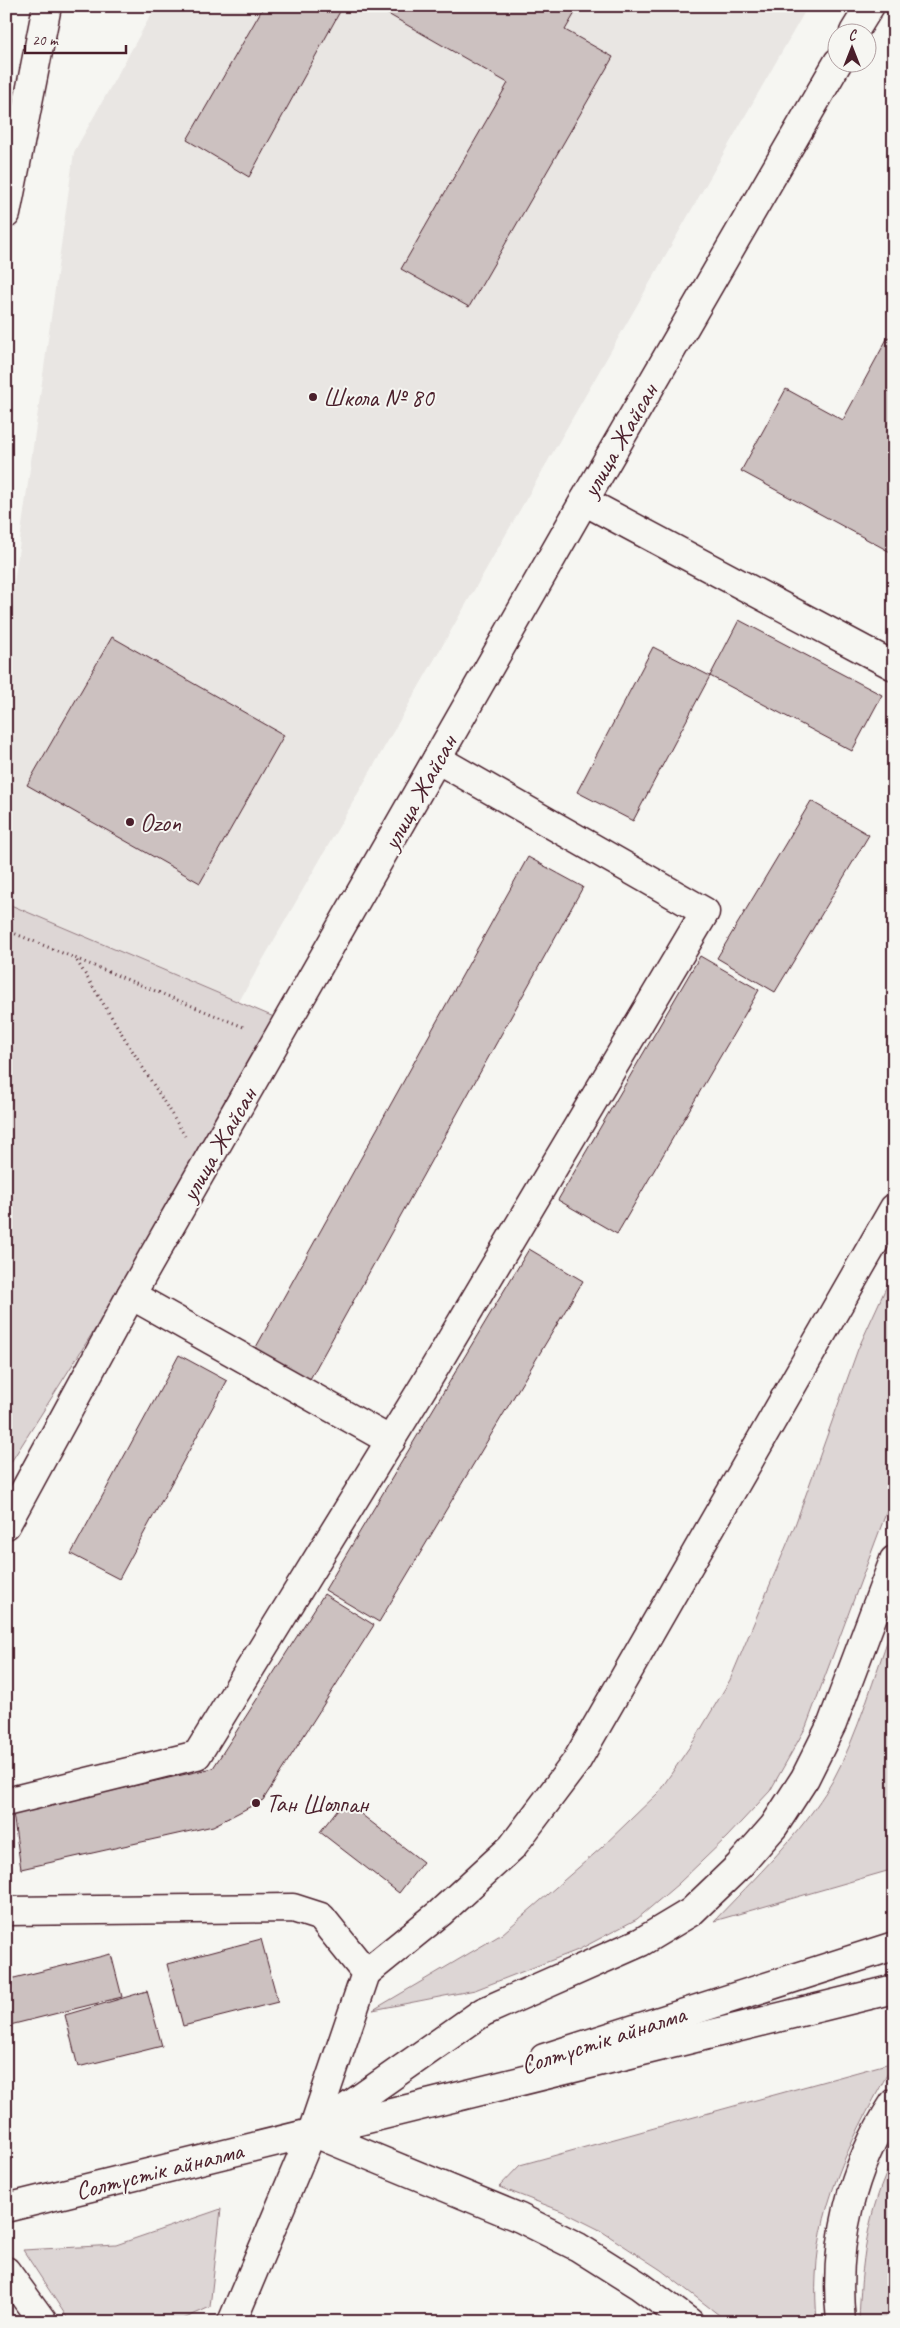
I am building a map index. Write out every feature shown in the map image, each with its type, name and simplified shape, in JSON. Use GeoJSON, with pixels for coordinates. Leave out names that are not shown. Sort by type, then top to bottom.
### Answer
{"type":"FeatureCollection","features":[{"type":"Feature","properties":{"kind":"main road"},"geometry":{"type":"LineString","coordinates":[[7,206],[47,6]]}},
{"type":"Feature","properties":{"kind":"main road"},"geometry":{"type":"LineString","coordinates":[[860,22],[870,6]]}},
{"type":"Feature","properties":{"kind":"main road","name":"улица Жайсан"},"geometry":{"type":"LineString","coordinates":[[6,1525],[131,1295],[584,501],[832,72]]}},
{"type":"Feature","properties":{"kind":"main road"},"geometry":{"type":"LineString","coordinates":[[584,501],[894,666]]}},
{"type":"Feature","properties":{"kind":"main road"},"geometry":{"type":"LineString","coordinates":[[6,1802],[198,1755],[391,1441],[705,912],[437,759]]}},
{"type":"Feature","properties":{"kind":"main road"},"geometry":{"type":"LineString","coordinates":[[232,2322],[312,2132],[366,1973],[440,1913],[512,1846],[576,1762],[894,1208]]}},
{"type":"Feature","properties":{"kind":"main road"},"geometry":{"type":"LineString","coordinates":[[131,1295],[391,1441]]}},
{"type":"Feature","properties":{"kind":"main road"},"geometry":{"type":"LineString","coordinates":[[312,2132],[483,2012],[641,1942],[690,1912],[739,1866],[774,1826],[804,1778],[832,1724],[894,1560]]}},
{"type":"Feature","properties":{"kind":"main road"},"geometry":{"type":"LineString","coordinates":[[6,1911],[293,1908],[320,1917],[366,1973]]}},
{"type":"Feature","properties":{"kind":"main road","name":"Солтүстік айналма"},"geometry":{"type":"LineString","coordinates":[[312,2132],[894,1946]]}},
{"type":"Feature","properties":{"kind":"main road","name":"Солтүстік айналма"},"geometry":{"type":"LineString","coordinates":[[6,2208],[894,1989]]}},
{"type":"Feature","properties":{"kind":"main road"},"geometry":{"type":"LineString","coordinates":[[841,2322],[838,2262],[843,2224],[854,2183],[870,2146],[894,2103]]}},
{"type":"Feature","properties":{"kind":"main road"},"geometry":{"type":"LineString","coordinates":[[312,2132],[529,2222],[586,2252],[640,2286],[689,2322]]}},
{"type":"Feature","properties":{"kind":"main road"},"geometry":{"type":"LineString","coordinates":[[6,2271],[42,2322]]}},
{"type":"Feature","properties":{"kind":"path"},"geometry":{"type":"LineString","coordinates":[[6,930],[277,1040]]}},
{"type":"Feature","properties":{"kind":"path"},"geometry":{"type":"LineString","coordinates":[[77,960],[204,1168]]}},
{"type":"Feature","properties":{"kind":"shaded area","name":"Школа № 80"},"geometry":{"type":"Polygon","coordinates":[[[156,6],[808,6],[233,1012],[6,905],[6,641],[74,152],[156,6]]]}},
{"type":"Feature","properties":{"kind":"shaded area"},"geometry":{"type":"Polygon","coordinates":[[[6,903],[288,1023],[6,1470],[6,903]]]}},
{"type":"Feature","properties":{"kind":"shaded area"},"geometry":{"type":"Polygon","coordinates":[[[894,1270],[894,1492],[806,1727],[770,1791],[727,1837],[678,1884],[637,1919],[578,1950],[475,1990],[373,2010],[502,1934],[601,1848],[658,1793],[695,1739],[730,1680],[795,1525],[858,1349],[894,1270]]]}},
{"type":"Feature","properties":{"kind":"shaded area"},"geometry":{"type":"Polygon","coordinates":[[[894,1623],[894,1869],[714,1921],[792,1837],[807,1819],[832,1782],[858,1724],[894,1623]]]}},
{"type":"Feature","properties":{"kind":"shaded area"},"geometry":{"type":"Polygon","coordinates":[[[894,2062],[854,2138],[832,2191],[819,2247],[816,2282],[817,2322],[728,2322],[661,2270],[598,2229],[564,2212],[499,2187],[520,2165],[894,2062]]]}},
{"type":"Feature","properties":{"kind":"shaded area"},"geometry":{"type":"Polygon","coordinates":[[[894,2158],[894,2322],[859,2322],[867,2238],[877,2197],[894,2158]]]}},
{"type":"Feature","properties":{"kind":"shaded area"},"geometry":{"type":"Polygon","coordinates":[[[221,2209],[210,2307],[177,2322],[70,2322],[23,2250],[116,2245],[221,2209]]]}},
{"type":"Feature","properties":{"kind":"building"},"geometry":{"type":"Polygon","coordinates":[[[264,6],[343,6],[249,177],[187,140],[264,6]]]}},
{"type":"Feature","properties":{"kind":"building"},"geometry":{"type":"Polygon","coordinates":[[[374,6],[579,6],[565,30],[613,57],[469,307],[401,269],[508,83],[374,6]]]}},
{"type":"Feature","properties":{"kind":"building"},"geometry":{"type":"Polygon","coordinates":[[[888,337],[894,340],[894,554],[741,471],[786,389],[843,420],[888,337]]]}},
{"type":"Feature","properties":{"kind":"building"},"geometry":{"type":"Polygon","coordinates":[[[739,620],[882,695],[852,751],[710,676],[739,620]]]}},
{"type":"Feature","properties":{"kind":"building"},"geometry":{"type":"Polygon","coordinates":[[[112,637],[284,735],[200,883],[27,785],[112,637]]]}},
{"type":"Feature","properties":{"kind":"building"},"geometry":{"type":"Polygon","coordinates":[[[653,647],[710,676],[633,821],[577,792],[653,647]]]}},
{"type":"Feature","properties":{"kind":"building"},"geometry":{"type":"Polygon","coordinates":[[[811,801],[869,835],[775,992],[717,958],[811,801]]]}},
{"type":"Feature","properties":{"kind":"building"},"geometry":{"type":"Polygon","coordinates":[[[528,857],[583,887],[305,1388],[250,1358],[528,857]]]}},
{"type":"Feature","properties":{"kind":"building"},"geometry":{"type":"Polygon","coordinates":[[[700,956],[759,990],[617,1234],[558,1200],[700,956]]]}},
{"type":"Feature","properties":{"kind":"building"},"geometry":{"type":"Polygon","coordinates":[[[529,1249],[583,1281],[379,1622],[325,1590],[529,1249]]]}},
{"type":"Feature","properties":{"kind":"building"},"geometry":{"type":"Polygon","coordinates":[[[179,1355],[227,1381],[119,1579],[71,1554],[179,1355]]]}},
{"type":"Feature","properties":{"kind":"building"},"geometry":{"type":"Polygon","coordinates":[[[324,1594],[374,1625],[263,1800],[213,1826],[21,1869],[13,1813],[213,1768],[324,1594]]]}},
{"type":"Feature","properties":{"kind":"building"},"geometry":{"type":"Polygon","coordinates":[[[344,1801],[423,1862],[399,1893],[320,1832],[344,1801]]]}},
{"type":"Feature","properties":{"kind":"building"},"geometry":{"type":"Polygon","coordinates":[[[261,1939],[278,2002],[183,2026],[167,1964],[261,1939]]]}},
{"type":"Feature","properties":{"kind":"building"},"geometry":{"type":"Polygon","coordinates":[[[111,1954],[122,1997],[6,2026],[6,1980],[111,1954]]]}},
{"type":"Feature","properties":{"kind":"building"},"geometry":{"type":"Polygon","coordinates":[[[147,1991],[162,2046],[78,2067],[65,2015],[147,1991]]]}},
{"type":"Feature","properties":{"kind":"place","name":"Школа № 80"},"geometry":{"type":"Point","coordinates":[313,397]}},
{"type":"Feature","properties":{"kind":"place","name":"Ozon"},"geometry":{"type":"Point","coordinates":[130,822]}},
{"type":"Feature","properties":{"kind":"place","name":"Тан Шолпан"},"geometry":{"type":"Point","coordinates":[256,1803]}}]}
